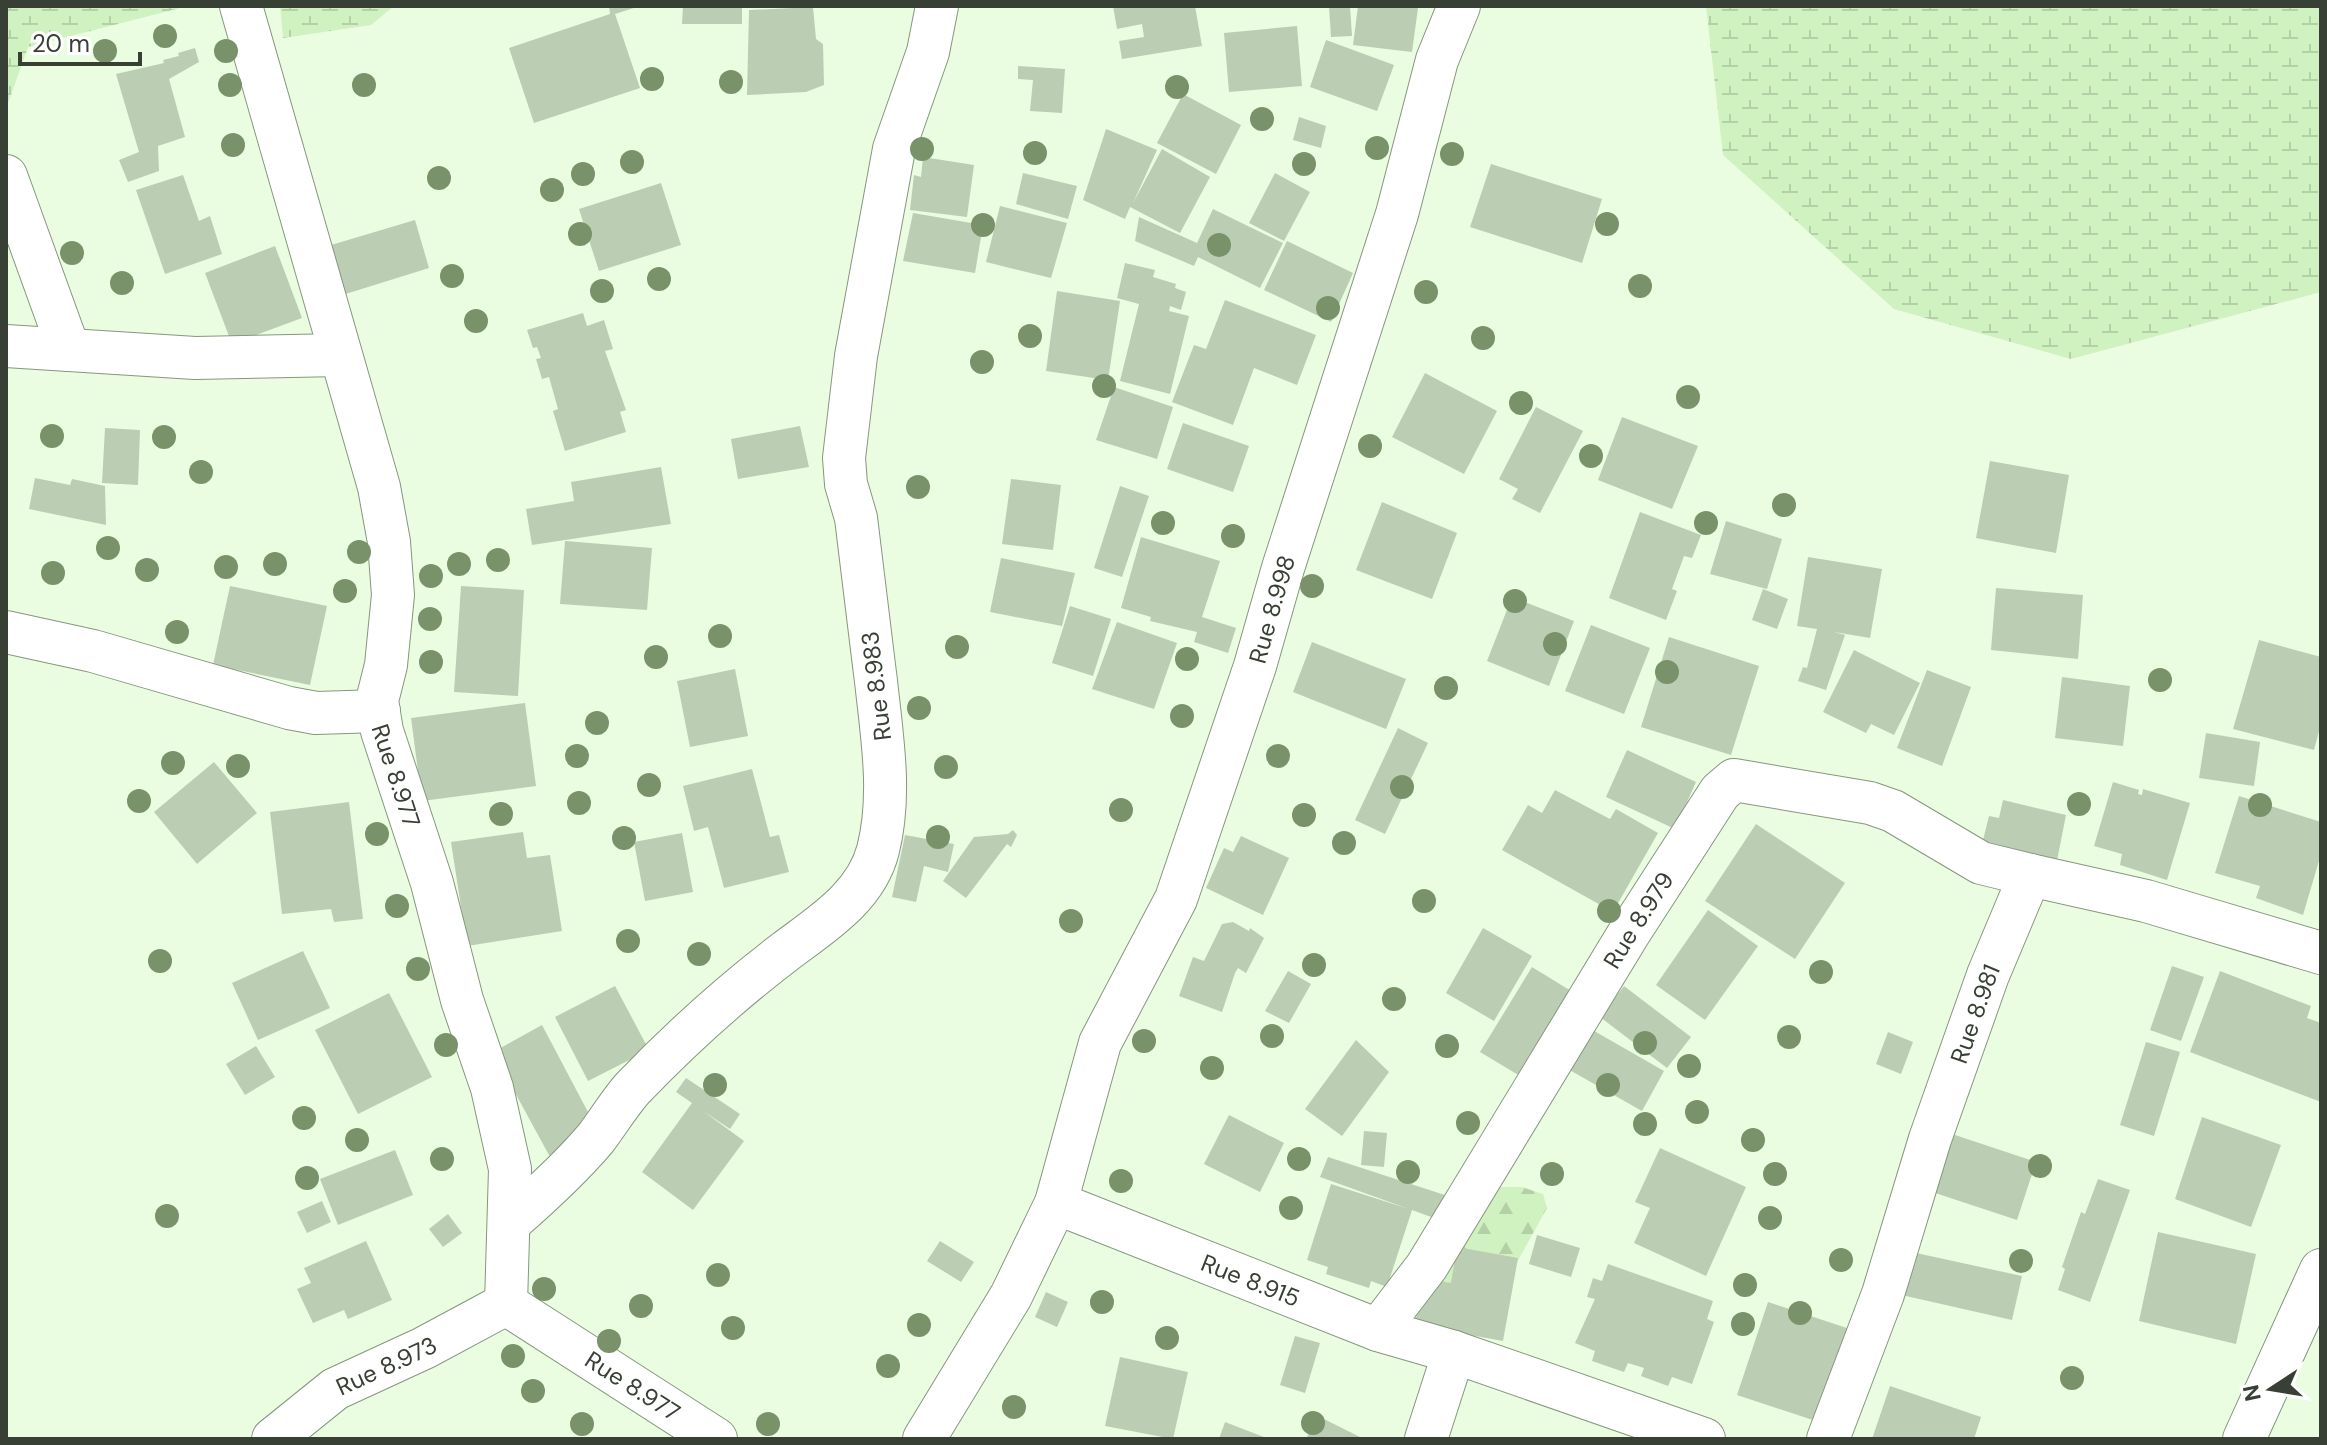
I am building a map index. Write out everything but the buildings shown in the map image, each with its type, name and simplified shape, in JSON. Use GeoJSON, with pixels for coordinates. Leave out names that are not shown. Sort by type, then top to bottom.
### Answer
{"type":"FeatureCollection","features":[{"type":"Feature","properties":{"kind":"street","name":"Rue 8.977"},"geometry":{"type":"LineString","coordinates":[[241,6],[379,487],[389,542],[393,595],[379,711],[390,759],[432,883],[462,1000],[492,1088],[510,1169],[506,1304],[716,1439]]}},
{"type":"Feature","properties":{"kind":"street","name":"Rue 8.983"},"geometry":{"type":"LineString","coordinates":[[509,1223],[552,1185],[595,1139],[630,1091],[694,1030],[785,952],[817,930],[845,903],[867,880],[878,852],[885,810],[884,748],[856,518],[846,484],[844,458],[856,356],[894,149],[928,52],[937,6]]}},
{"type":"Feature","properties":{"kind":"street","name":"Rue 8.998"},"geometry":{"type":"LineString","coordinates":[[1056,1203],[1100,1043],[1176,899],[1255,666],[1283,568],[1397,214],[1437,60],[1459,6]]}},
{"type":"Feature","properties":{"kind":"street"},"geometry":{"type":"LineString","coordinates":[[6,176],[69,350]]}},
{"type":"Feature","properties":{"kind":"street"},"geometry":{"type":"LineString","coordinates":[[6,346],[195,358],[340,355]]}},
{"type":"Feature","properties":{"kind":"street"},"geometry":{"type":"LineString","coordinates":[[6,632],[93,651],[289,708],[316,713],[379,711]]}},
{"type":"Feature","properties":{"kind":"street","name":"Rue 8.979"},"geometry":{"type":"LineString","coordinates":[[1378,1330],[1427,1266],[1629,933],[1720,792],[1734,780],[1870,803],[1893,811],[1981,863],[2030,875]]}},
{"type":"Feature","properties":{"kind":"street"},"geometry":{"type":"LineString","coordinates":[[2030,875],[2146,901],[2321,953]]}},
{"type":"Feature","properties":{"kind":"street","name":"Rue 8.981"},"geometry":{"type":"LineString","coordinates":[[1828,1439],[1883,1294],[1930,1139],[1983,990],[2030,875]]}},
{"type":"Feature","properties":{"kind":"street"},"geometry":{"type":"LineString","coordinates":[[924,1439],[1011,1296],[1056,1203]]}},
{"type":"Feature","properties":{"kind":"street","name":"Rue 8.915"},"geometry":{"type":"LineString","coordinates":[[1056,1203],[1378,1330],[1454,1352],[1704,1439]]}},
{"type":"Feature","properties":{"kind":"street"},"geometry":{"type":"LineString","coordinates":[[2244,1439],[2321,1270]]}},
{"type":"Feature","properties":{"kind":"street","name":"Rue 8.973"},"geometry":{"type":"LineString","coordinates":[[273,1439],[335,1389],[424,1348],[506,1304]]}},
{"type":"Feature","properties":{"kind":"street"},"geometry":{"type":"LineString","coordinates":[[1426,1439],[1454,1352]]}},
{"type":"Feature","properties":{"kind":"green space"},"geometry":{"type":"Polygon","coordinates":[[[6,6],[188,6],[28,47],[6,109],[6,6]]]}},
{"type":"Feature","properties":{"kind":"green space"},"geometry":{"type":"Polygon","coordinates":[[[280,6],[394,6],[371,25],[283,38],[280,6]]]}},
{"type":"Feature","properties":{"kind":"green space"},"geometry":{"type":"Polygon","coordinates":[[[1706,6],[2321,6],[2321,292],[2071,359],[1894,309],[1723,155],[1706,6]]]}},
{"type":"Feature","properties":{"kind":"green space"},"geometry":{"type":"Polygon","coordinates":[[[1499,1187],[1522,1187],[1543,1194],[1547,1208],[1500,1293],[1419,1332],[1411,1316],[1499,1187]]]}}]}
